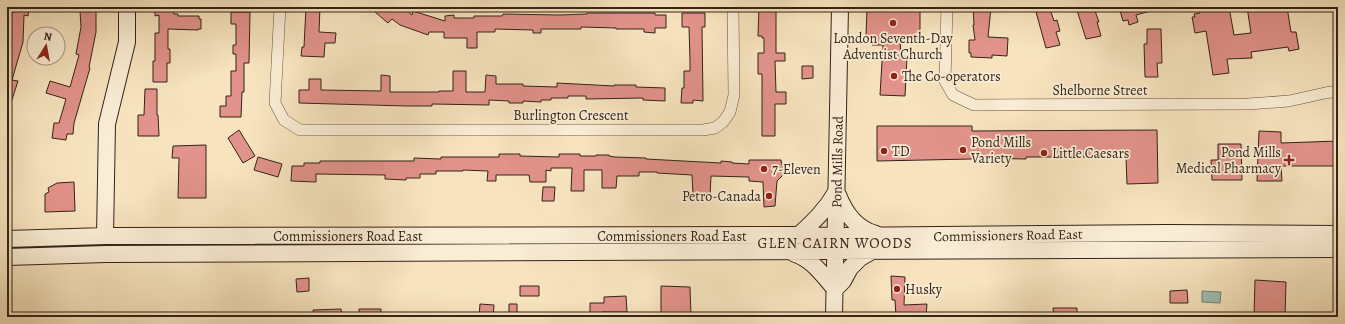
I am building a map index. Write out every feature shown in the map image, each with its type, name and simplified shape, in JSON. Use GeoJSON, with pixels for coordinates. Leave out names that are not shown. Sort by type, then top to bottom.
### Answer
{"type":"FeatureCollection","features":[{"type":"Feature","properties":{"kind":"main road"},"geometry":{"type":"LineString","coordinates":[[105,236],[107,124],[127,42],[127,7]]}},
{"type":"Feature","properties":{"kind":"main road","name":"Pond Mills Road"},"geometry":{"type":"LineString","coordinates":[[834,317],[840,7]]}},
{"type":"Feature","properties":{"kind":"main road"},"geometry":{"type":"LineString","coordinates":[[799,235],[820,216],[830,204],[836,192]]}},
{"type":"Feature","properties":{"kind":"main road"},"geometry":{"type":"LineString","coordinates":[[836,192],[842,207],[860,228],[873,234],[887,236]]}},
{"type":"Feature","properties":{"kind":"main road","name":"Commissioners Road East"},"geometry":{"type":"LineString","coordinates":[[7,257],[106,254],[788,251],[887,236],[1166,233],[1338,234]]}},
{"type":"Feature","properties":{"kind":"main road","name":"Commissioners Road East"},"geometry":{"type":"LineString","coordinates":[[7,240],[105,236],[799,235],[872,251],[1338,249]]}},
{"type":"Feature","properties":{"kind":"main road"},"geometry":{"type":"LineString","coordinates":[[788,251],[802,256],[814,264],[835,288],[843,281],[850,268],[860,258],[872,251]]}},
{"type":"Feature","properties":{"kind":"street","name":"Burlington Crescent"},"geometry":{"type":"LineString","coordinates":[[280,7],[275,103],[284,120],[300,130],[703,130],[715,128],[723,122],[730,112],[734,95],[733,7]]}},
{"type":"Feature","properties":{"kind":"street","name":"Shelborne Street"},"geometry":{"type":"LineString","coordinates":[[947,7],[945,81],[953,96],[974,105],[1248,104],[1289,101],[1338,91]]}},
{"type":"Feature","properties":{"kind":"street"},"geometry":{"type":"LineString","coordinates":[[105,236],[106,254]]}},
{"type":"Feature","properties":{"kind":"shaded area"},"geometry":{"type":"Polygon","coordinates":[[[1202,291],[1221,292],[1220,303],[1202,302],[1202,291]]]}},
{"type":"Feature","properties":{"kind":"building"},"geometry":{"type":"Polygon","coordinates":[[[15,7],[29,7],[28,16],[24,15],[23,42],[12,80],[18,81],[9,109],[7,109],[7,49],[9,42],[10,12],[15,12],[15,7]]]}},
{"type":"Feature","properties":{"kind":"building"},"geometry":{"type":"Polygon","coordinates":[[[155,7],[174,7],[174,14],[178,14],[178,16],[199,16],[199,19],[201,19],[201,29],[198,30],[168,29],[170,63],[167,63],[167,82],[153,82],[155,33],[159,33],[159,15],[155,16],[155,7]]]}},
{"type":"Feature","properties":{"kind":"building"},"geometry":{"type":"Polygon","coordinates":[[[306,7],[320,7],[319,32],[336,33],[335,43],[325,43],[324,57],[301,56],[302,47],[304,47],[306,7]]]}},
{"type":"Feature","properties":{"kind":"building"},"geometry":{"type":"Polygon","coordinates":[[[379,7],[402,7],[412,15],[413,11],[445,21],[445,16],[454,15],[454,18],[474,18],[474,16],[502,16],[503,14],[560,15],[587,13],[655,13],[655,15],[666,15],[666,28],[655,28],[655,33],[644,32],[644,29],[581,27],[581,29],[541,29],[541,33],[533,33],[533,30],[495,29],[495,32],[477,32],[477,48],[467,48],[467,38],[444,38],[444,32],[429,32],[428,35],[400,25],[392,19],[388,23],[375,12],[379,7]]]}},
{"type":"Feature","properties":{"kind":"building"},"geometry":{"type":"Polygon","coordinates":[[[759,7],[776,7],[776,53],[785,53],[785,61],[775,61],[776,92],[786,92],[786,104],[775,104],[775,136],[762,136],[762,74],[758,74],[758,53],[764,53],[764,38],[762,38],[762,36],[758,36],[759,7]]]}},
{"type":"Feature","properties":{"kind":"building"},"geometry":{"type":"Polygon","coordinates":[[[873,7],[902,7],[902,9],[920,10],[920,39],[900,38],[901,57],[907,57],[905,96],[880,95],[883,45],[872,45],[873,38],[866,36],[867,9],[873,7]]]}},
{"type":"Feature","properties":{"kind":"building"},"geometry":{"type":"Polygon","coordinates":[[[973,7],[991,7],[988,37],[1008,38],[1007,56],[992,55],[992,58],[971,57],[971,53],[969,53],[969,40],[975,40],[973,7]]]}},
{"type":"Feature","properties":{"kind":"building"},"geometry":{"type":"Polygon","coordinates":[[[1076,7],[1094,8],[1099,22],[1097,22],[1101,36],[1086,39],[1076,7]]]}},
{"type":"Feature","properties":{"kind":"building"},"geometry":{"type":"Polygon","coordinates":[[[1119,7],[1154,7],[1154,10],[1136,15],[1138,22],[1129,25],[1128,20],[1123,21],[1119,7]]]}},
{"type":"Feature","properties":{"kind":"building"},"geometry":{"type":"Polygon","coordinates":[[[1229,7],[1234,35],[1251,33],[1247,7],[1287,7],[1291,32],[1296,32],[1299,49],[1289,51],[1288,47],[1251,52],[1252,58],[1227,59],[1229,73],[1213,75],[1206,31],[1195,33],[1192,17],[1195,17],[1194,14],[1200,13],[1199,11],[1229,7]]]}},
{"type":"Feature","properties":{"kind":"building"},"geometry":{"type":"Polygon","coordinates":[[[1050,9],[1054,21],[1057,20],[1060,31],[1056,32],[1060,45],[1046,48],[1036,12],[1050,9]]]}},
{"type":"Feature","properties":{"kind":"building"},"geometry":{"type":"Polygon","coordinates":[[[80,11],[96,11],[96,32],[90,68],[74,123],[73,134],[67,134],[66,140],[52,138],[54,123],[59,123],[66,99],[46,93],[50,81],[70,87],[79,55],[76,54],[81,27],[80,11]]]}},
{"type":"Feature","properties":{"kind":"building"},"geometry":{"type":"Polygon","coordinates":[[[231,12],[250,12],[249,63],[244,63],[244,92],[242,92],[241,117],[220,117],[220,106],[226,106],[226,96],[231,96],[231,71],[236,71],[236,54],[233,54],[233,45],[236,45],[236,24],[231,24],[231,12]]]}},
{"type":"Feature","properties":{"kind":"building"},"geometry":{"type":"Polygon","coordinates":[[[682,13],[705,13],[705,27],[702,27],[703,101],[693,100],[693,103],[681,103],[682,88],[684,88],[684,71],[690,71],[689,27],[682,27],[682,13]]]}},
{"type":"Feature","properties":{"kind":"building"},"geometry":{"type":"Polygon","coordinates":[[[1147,29],[1161,29],[1162,63],[1157,63],[1158,77],[1145,77],[1144,44],[1147,44],[1147,29]]]}},
{"type":"Feature","properties":{"kind":"building"},"geometry":{"type":"Polygon","coordinates":[[[802,66],[813,66],[813,78],[802,79],[802,66]]]}},
{"type":"Feature","properties":{"kind":"building"},"geometry":{"type":"Polygon","coordinates":[[[453,71],[466,71],[466,92],[485,92],[486,75],[496,76],[496,84],[523,84],[523,86],[557,87],[557,83],[614,86],[636,85],[636,87],[665,88],[665,101],[643,100],[643,98],[586,99],[586,96],[568,96],[568,98],[551,98],[551,100],[541,100],[541,102],[523,101],[523,103],[509,103],[509,101],[489,100],[489,105],[432,104],[432,106],[406,106],[299,103],[299,90],[309,90],[309,79],[321,79],[321,90],[381,91],[381,75],[390,76],[390,92],[439,92],[453,91],[453,71]]]}},
{"type":"Feature","properties":{"kind":"building"},"geometry":{"type":"Polygon","coordinates":[[[145,89],[157,89],[159,136],[138,136],[138,115],[144,115],[145,89]]]}},
{"type":"Feature","properties":{"kind":"building"},"geometry":{"type":"Polygon","coordinates":[[[877,126],[972,126],[972,131],[1157,130],[1158,183],[1127,184],[1126,157],[1026,157],[1026,159],[972,158],[877,161],[877,126]]]}},
{"type":"Feature","properties":{"kind":"building"},"geometry":{"type":"Polygon","coordinates":[[[239,130],[255,156],[243,163],[228,138],[239,130]]]}},
{"type":"Feature","properties":{"kind":"building"},"geometry":{"type":"Polygon","coordinates":[[[1259,131],[1281,132],[1281,143],[1338,141],[1338,166],[1281,166],[1282,181],[1257,181],[1259,131]]]}},
{"type":"Feature","properties":{"kind":"building"},"geometry":{"type":"Polygon","coordinates":[[[1218,144],[1241,144],[1242,180],[1212,180],[1211,160],[1218,160],[1218,144]]]}},
{"type":"Feature","properties":{"kind":"building"},"geometry":{"type":"Polygon","coordinates":[[[206,145],[206,198],[178,198],[179,158],[172,158],[173,146],[206,145]]]}},
{"type":"Feature","properties":{"kind":"building"},"geometry":{"type":"Polygon","coordinates":[[[499,154],[559,157],[559,154],[580,154],[580,156],[609,155],[615,157],[646,159],[721,163],[721,161],[749,164],[749,160],[781,160],[782,165],[784,165],[783,175],[777,181],[775,206],[764,207],[763,182],[749,181],[749,177],[711,176],[710,196],[693,195],[692,175],[657,172],[639,172],[639,176],[617,176],[616,188],[602,188],[602,170],[584,170],[584,191],[571,191],[572,168],[551,168],[551,171],[546,170],[546,182],[530,182],[529,175],[496,175],[496,181],[487,181],[488,171],[463,170],[436,171],[436,174],[420,174],[420,178],[406,178],[406,180],[385,179],[385,175],[316,174],[316,182],[291,181],[292,166],[304,166],[304,163],[320,163],[320,161],[414,161],[414,158],[441,159],[441,157],[499,157],[499,154]]]}},
{"type":"Feature","properties":{"kind":"building"},"geometry":{"type":"Polygon","coordinates":[[[258,157],[282,164],[278,177],[254,170],[258,157]]]}},
{"type":"Feature","properties":{"kind":"building"},"geometry":{"type":"Polygon","coordinates":[[[74,182],[75,211],[45,212],[45,194],[49,192],[48,188],[57,183],[74,182]]]}},
{"type":"Feature","properties":{"kind":"building"},"geometry":{"type":"Polygon","coordinates":[[[543,187],[555,187],[554,201],[542,201],[543,187]]]}},
{"type":"Feature","properties":{"kind":"building"},"geometry":{"type":"Polygon","coordinates":[[[891,276],[905,277],[904,305],[927,304],[926,317],[896,317],[895,300],[892,300],[891,276]]]}},
{"type":"Feature","properties":{"kind":"building"},"geometry":{"type":"Polygon","coordinates":[[[309,278],[309,291],[297,292],[296,279],[309,278]]]}},
{"type":"Feature","properties":{"kind":"building"},"geometry":{"type":"Polygon","coordinates":[[[1255,280],[1286,282],[1285,317],[1254,317],[1255,280]]]}},
{"type":"Feature","properties":{"kind":"building"},"geometry":{"type":"Polygon","coordinates":[[[520,286],[539,286],[539,296],[520,296],[520,286]]]}},
{"type":"Feature","properties":{"kind":"building"},"geometry":{"type":"Polygon","coordinates":[[[661,286],[690,287],[691,317],[661,317],[661,286]]]}},
{"type":"Feature","properties":{"kind":"building"},"geometry":{"type":"Polygon","coordinates":[[[1187,290],[1188,303],[1170,303],[1170,291],[1187,290]]]}},
{"type":"Feature","properties":{"kind":"building"},"geometry":{"type":"Polygon","coordinates":[[[626,296],[627,312],[602,312],[602,316],[590,317],[590,303],[604,303],[604,297],[626,296]]]}},
{"type":"Feature","properties":{"kind":"building"},"geometry":{"type":"Polygon","coordinates":[[[480,304],[494,305],[493,317],[479,317],[480,304]]]}},
{"type":"Feature","properties":{"kind":"building"},"geometry":{"type":"Polygon","coordinates":[[[509,304],[517,304],[517,317],[509,317],[509,304]]]}},
{"type":"Feature","properties":{"kind":"building"},"geometry":{"type":"Polygon","coordinates":[[[1053,308],[1077,308],[1077,317],[1054,317],[1053,308]]]}},
{"type":"Feature","properties":{"kind":"building"},"geometry":{"type":"Polygon","coordinates":[[[341,309],[342,317],[314,317],[313,310],[341,309]]]}},
{"type":"Feature","properties":{"kind":"building"},"geometry":{"type":"Polygon","coordinates":[[[359,309],[381,309],[381,317],[359,317],[359,309]]]}},
{"type":"Feature","properties":{"kind":"place","name":"London Seventh-Day Adventist Church"},"geometry":{"type":"Point","coordinates":[893,23]}},
{"type":"Feature","properties":{"kind":"place","name":"The Co-operators"},"geometry":{"type":"Point","coordinates":[894,76]}},
{"type":"Feature","properties":{"kind":"place","name":"Pond Mills Variety"},"geometry":{"type":"Point","coordinates":[963,150]}},
{"type":"Feature","properties":{"kind":"place","name":"TD"},"geometry":{"type":"Point","coordinates":[884,151]}},
{"type":"Feature","properties":{"kind":"place","name":"Little Caesars"},"geometry":{"type":"Point","coordinates":[1044,153]}},
{"type":"Feature","properties":{"kind":"place","name":"Pond Mills Medical Pharmacy"},"geometry":{"type":"Point","coordinates":[1289,160]}},
{"type":"Feature","properties":{"kind":"place","name":"7-Eleven"},"geometry":{"type":"Point","coordinates":[764,169]}},
{"type":"Feature","properties":{"kind":"place","name":"Petro-Canada"},"geometry":{"type":"Point","coordinates":[769,196]}},
{"type":"Feature","properties":{"kind":"place","name":"Husky"},"geometry":{"type":"Point","coordinates":[897,289]}},
{"type":"Feature","properties":{"kind":"district","name":"GLEN CAIRN WOODS"},"geometry":{"type":"Point","coordinates":[835,243]}}]}
